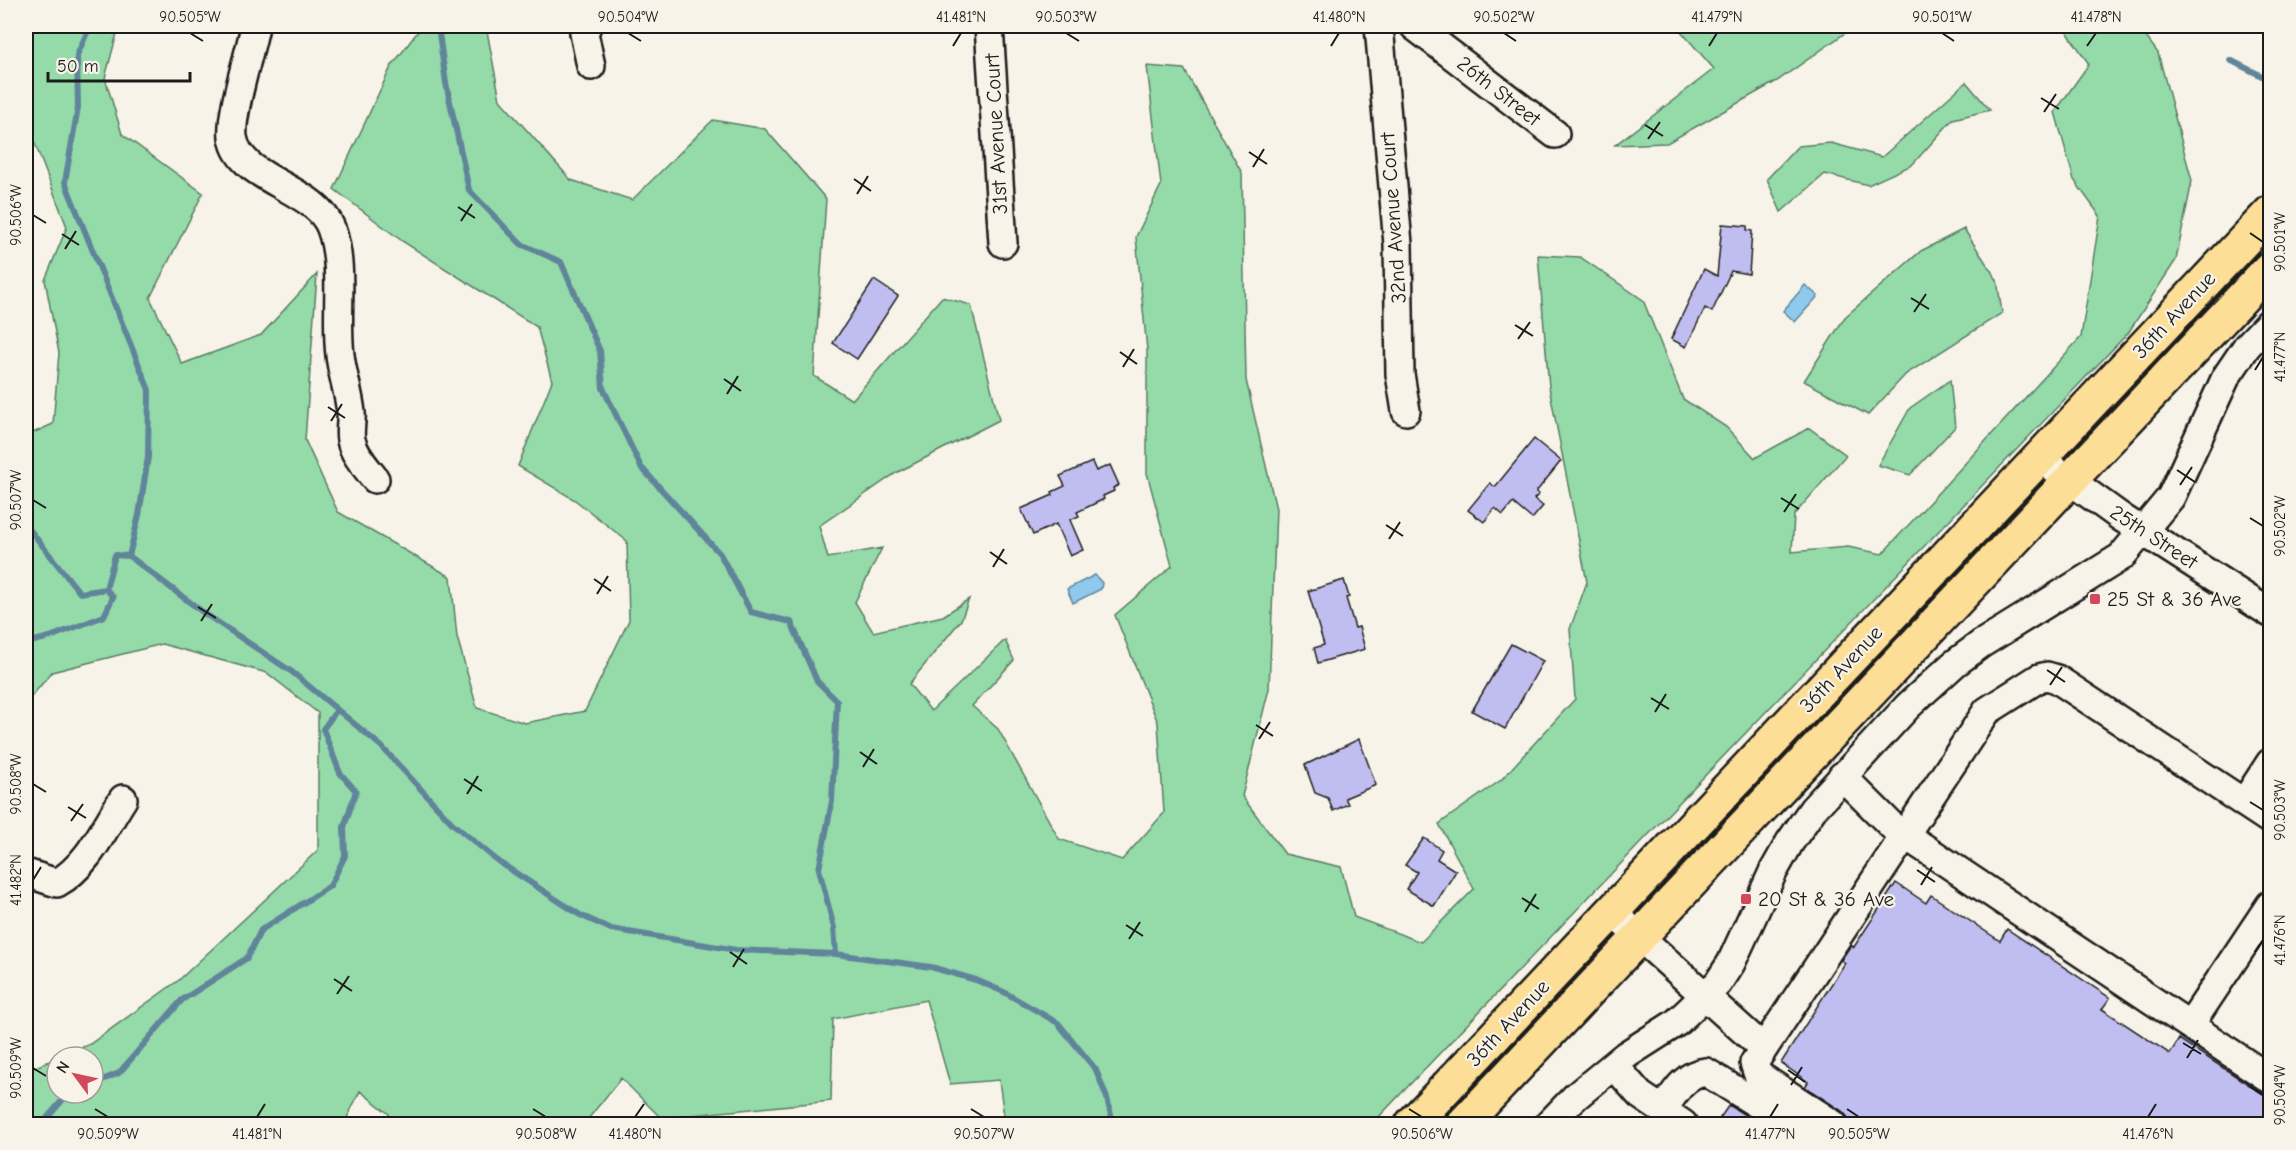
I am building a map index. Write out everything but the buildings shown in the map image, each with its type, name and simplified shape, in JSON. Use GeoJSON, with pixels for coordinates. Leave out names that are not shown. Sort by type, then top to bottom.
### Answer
{"type":"FeatureCollection","features":[{"type":"Feature","properties":{"kind":"main road","name":"36th Avenue"},"geometry":{"type":"LineString","coordinates":[[1412,1125],[2271,213]]}},
{"type":"Feature","properties":{"kind":"main road","name":"36th Avenue"},"geometry":{"type":"LineString","coordinates":[[1463,1125],[1641,939],[2271,268]]}},
{"type":"Feature","properties":{"kind":"street"},"geometry":{"type":"LineString","coordinates":[[587,26],[584,33],[591,66]]}},
{"type":"Feature","properties":{"kind":"street","name":"31st Avenue Court"},"geometry":{"type":"LineString","coordinates":[[989,26],[1003,243]]}},
{"type":"Feature","properties":{"kind":"street","name":"32nd Avenue Court"},"geometry":{"type":"LineString","coordinates":[[1379,26],[1398,244],[1400,374],[1406,411]]}},
{"type":"Feature","properties":{"kind":"street","name":"26th Street"},"geometry":{"type":"LineString","coordinates":[[1414,26],[1555,134]]}},
{"type":"Feature","properties":{"kind":"street"},"geometry":{"type":"LineString","coordinates":[[254,34],[233,137],[239,153],[252,166],[315,206],[330,226],[337,263],[340,355],[351,414],[351,440],[358,458],[375,478]]}},
{"type":"Feature","properties":{"kind":"street"},"geometry":{"type":"LineString","coordinates":[[1565,1118],[1614,1065],[1676,1023],[1705,998],[1731,963],[1773,872],[1790,842],[1813,809],[1908,706],[1954,664],[2121,556],[2144,531],[2171,497],[2179,482],[2226,377],[2247,346],[2271,322]]}},
{"type":"Feature","properties":{"kind":"street","name":"25th Street"},"geometry":{"type":"LineString","coordinates":[[2039,458],[2144,531],[2271,613]]}},
{"type":"Feature","properties":{"kind":"street"},"geometry":{"type":"LineString","coordinates":[[1833,1125],[1758,1075],[1754,1063],[1906,835],[1980,718],[1987,711],[2039,678],[2048,676],[2056,679],[2271,820]]}},
{"type":"Feature","properties":{"kind":"street"},"geometry":{"type":"LineString","coordinates":[[2244,803],[2271,763]]}},
{"type":"Feature","properties":{"kind":"street"},"geometry":{"type":"LineString","coordinates":[[1842,776],[1893,827],[2271,1079]]}},
{"type":"Feature","properties":{"kind":"street"},"geometry":{"type":"LineString","coordinates":[[26,873],[57,883],[69,876],[80,865],[123,799]]}},
{"type":"Feature","properties":{"kind":"street"},"geometry":{"type":"LineString","coordinates":[[2190,1025],[2271,905]]}},
{"type":"Feature","properties":{"kind":"street"},"geometry":{"type":"LineString","coordinates":[[1613,913],[1763,1048]]}},
{"type":"Feature","properties":{"kind":"street"},"geometry":{"type":"LineString","coordinates":[[1614,1065],[1640,1095],[1673,1118],[1683,1083],[1694,1074],[1706,1072],[1790,1125]]}},
{"type":"Feature","properties":{"kind":"green space"},"geometry":{"type":"Polygon","coordinates":[[[26,26],[119,26],[105,78],[122,134],[203,193],[150,298],[182,364],[261,335],[317,274],[305,440],[338,512],[451,577],[457,637],[477,708],[525,723],[585,711],[629,620],[627,541],[575,500],[518,466],[552,381],[537,327],[402,241],[334,189],[391,67],[422,26],[486,26],[500,100],[571,180],[632,200],[713,120],[765,129],[826,199],[814,376],[852,400],[942,297],[971,305],[999,420],[896,473],[819,526],[828,558],[882,548],[855,602],[873,632],[943,616],[969,599],[961,620],[909,684],[931,711],[1005,640],[1014,660],[972,706],[998,729],[1059,839],[1122,860],[1164,813],[1158,723],[1115,615],[1172,566],[1147,473],[1147,350],[1136,237],[1161,185],[1147,66],[1184,69],[1242,173],[1246,380],[1276,509],[1269,689],[1242,796],[1285,854],[1341,867],[1354,917],[1421,942],[1474,889],[1439,824],[1501,780],[1575,699],[1570,629],[1587,582],[1549,387],[1538,255],[1580,257],[1643,300],[1683,399],[1726,427],[1755,458],[1809,428],[1846,455],[1794,515],[1792,552],[1848,547],[1882,554],[2081,337],[2100,216],[2074,180],[2055,112],[2089,64],[2063,26],[2138,26],[2158,53],[2192,181],[2176,260],[2128,333],[1372,1124],[1005,1124],[999,1080],[950,1084],[926,1000],[833,1019],[831,1101],[661,1118],[621,1078],[584,1124],[387,1124],[389,1114],[360,1091],[344,1124],[26,1124],[26,1071],[45,1063],[45,1105],[105,1105],[105,1045],[88,1045],[179,980],[318,850],[318,713],[267,673],[162,644],[52,672],[26,703],[26,436],[53,424],[59,353],[45,280],[67,227],[32,136],[26,139],[26,26]]]}},
{"type":"Feature","properties":{"kind":"green space"},"geometry":{"type":"Polygon","coordinates":[[[1672,26],[1855,26],[1777,81],[1667,143],[1615,145],[1714,69],[1680,30],[1672,26]]]}},
{"type":"Feature","properties":{"kind":"green space"},"geometry":{"type":"Polygon","coordinates":[[[1966,82],[1990,110],[1953,119],[1912,165],[1868,185],[1825,174],[1781,212],[1767,179],[1798,146],[1831,143],[1882,157],[1966,82]]]}},
{"type":"Feature","properties":{"kind":"green space"},"geometry":{"type":"Polygon","coordinates":[[[1964,229],[1997,280],[2002,313],[1906,374],[1868,415],[1804,381],[1845,317],[1921,251],[1964,229]]]}},
{"type":"Feature","properties":{"kind":"green space"},"geometry":{"type":"Polygon","coordinates":[[[1950,380],[1955,427],[1910,475],[1878,465],[1910,408],[1950,380]]]}},
{"type":"Feature","properties":{"kind":"water"},"geometry":{"type":"Polygon","coordinates":[[[1805,285],[1818,296],[1795,322],[1783,311],[1805,285]]]}},
{"type":"Feature","properties":{"kind":"water"},"geometry":{"type":"Polygon","coordinates":[[[1095,575],[1102,583],[1101,589],[1073,603],[1067,589],[1095,575]]]}},
{"type":"Feature","properties":{"kind":"waterway"},"geometry":{"type":"LineString","coordinates":[[90,26],[77,55],[78,107],[65,182],[149,390],[148,457],[139,515],[129,556]]}},
{"type":"Feature","properties":{"kind":"waterway"},"geometry":{"type":"LineString","coordinates":[[438,26],[446,83],[469,190],[521,244],[561,262],[600,351],[603,388],[641,467],[720,554],[751,612],[791,622],[817,681],[837,701],[832,801],[819,869],[834,928],[836,954]]}},
{"type":"Feature","properties":{"kind":"waterway"},"geometry":{"type":"LineString","coordinates":[[2230,60],[2270,80]]}},
{"type":"Feature","properties":{"kind":"waterway"},"geometry":{"type":"LineString","coordinates":[[26,525],[80,593],[106,589],[115,555],[129,556],[204,613],[292,672],[381,746],[453,824],[499,862],[580,915],[611,929],[736,950],[836,954],[931,967],[976,980],[1004,992],[1058,1023],[1096,1070],[1107,1098],[1113,1124]]}},
{"type":"Feature","properties":{"kind":"waterway"},"geometry":{"type":"LineString","coordinates":[[26,643],[50,637],[104,616],[113,597],[106,589]]}},
{"type":"Feature","properties":{"kind":"waterway"},"geometry":{"type":"LineString","coordinates":[[105,1079],[119,1073],[182,1000],[247,958],[261,930],[330,886],[345,856],[344,827],[356,791],[340,773],[323,729],[337,710]]}},
{"type":"Feature","properties":{"kind":"waterway"},"geometry":{"type":"LineString","coordinates":[[42,1124],[58,1105]]}},
{"type":"Feature","properties":{"kind":"place","name":"25 St & 36 Ave"},"geometry":{"type":"Point","coordinates":[2095,599]}},
{"type":"Feature","properties":{"kind":"place","name":"20 St & 36 Ave"},"geometry":{"type":"Point","coordinates":[1746,899]}}]}
